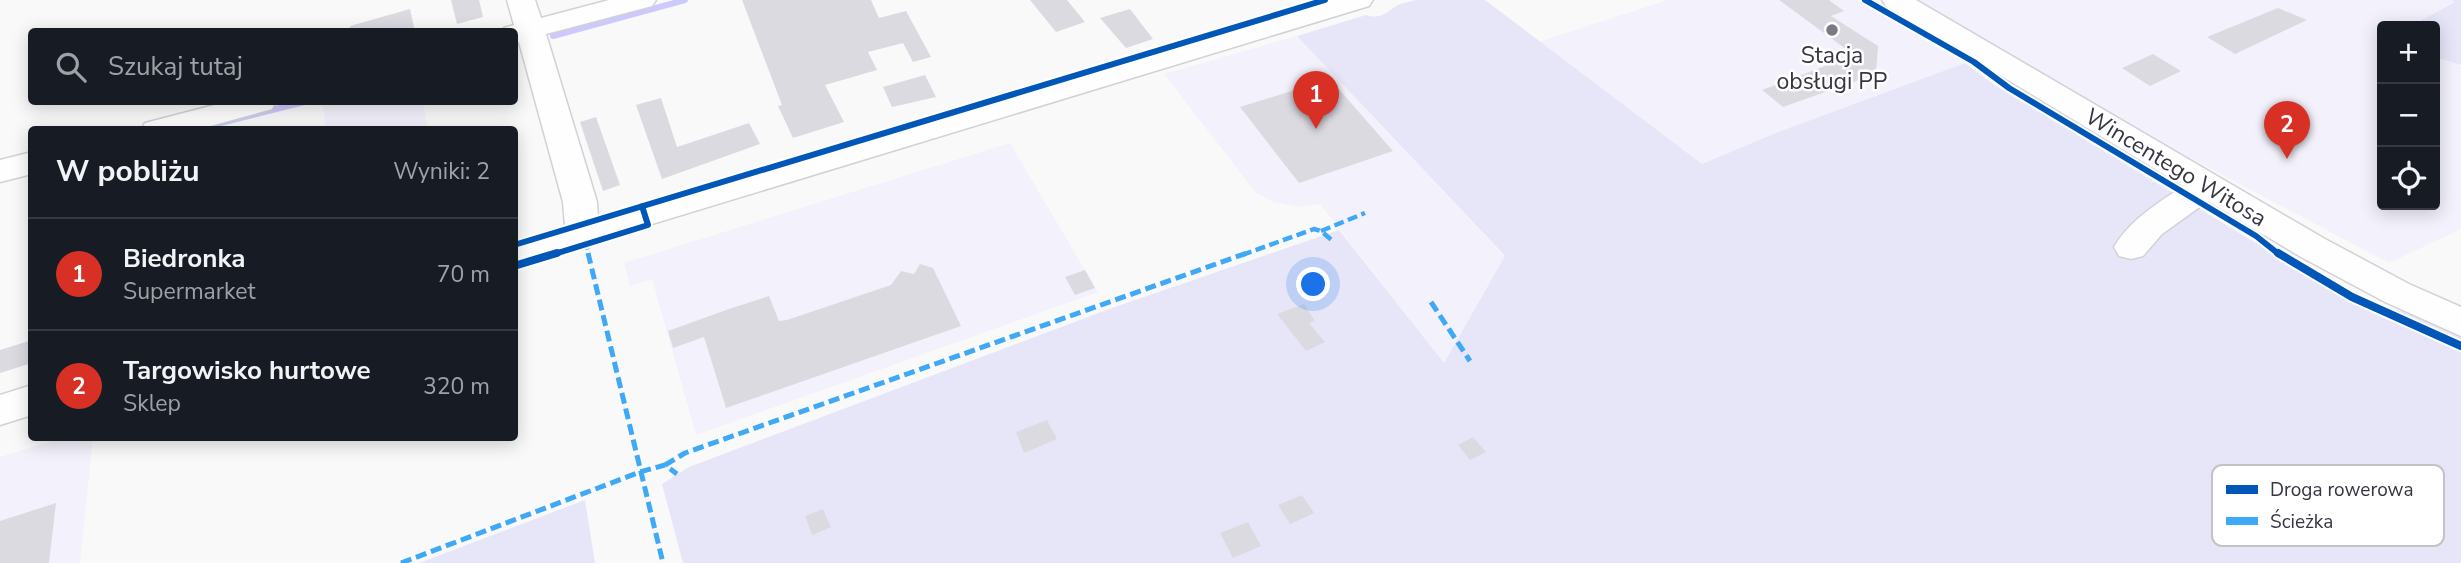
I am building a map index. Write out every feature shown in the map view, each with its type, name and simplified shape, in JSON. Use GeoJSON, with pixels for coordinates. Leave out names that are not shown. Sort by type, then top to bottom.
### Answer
{"type":"FeatureCollection","features":[{"type":"Feature","properties":{"kind":"street"},"geometry":{"type":"LineString","coordinates":[[521,0],[522,32],[580,202],[583,234]]}},
{"type":"Feature","properties":{"kind":"street"},"geometry":{"type":"LineString","coordinates":[[522,32],[642,0]]}},
{"type":"Feature","properties":{"kind":"street"},"geometry":{"type":"LineString","coordinates":[[518,253],[1359,0]]}},
{"type":"Feature","properties":{"kind":"street","name":"Wincentego Witosa"},"geometry":{"type":"LineString","coordinates":[[1896,0],[2016,85],[2117,145],[2223,185],[2352,270],[2461,322]]}},
{"type":"Feature","properties":{"kind":"street"},"geometry":{"type":"LineString","coordinates":[[171,126],[250,105]]}},
{"type":"Feature","properties":{"kind":"street"},"geometry":{"type":"LineString","coordinates":[[0,171],[28,164]]}},
{"type":"Feature","properties":{"kind":"street"},"geometry":{"type":"LineString","coordinates":[[2131,247],[2150,226],[2223,185]]}},
{"type":"Feature","properties":{"kind":"street"},"geometry":{"type":"LineString","coordinates":[[0,410],[28,401]]}},
{"type":"Feature","properties":{"kind":"shaded area"},"geometry":{"type":"Polygon","coordinates":[[[1415,0],[1485,0],[1702,164],[1778,132],[1965,63],[1996,86],[2334,290],[2436,322],[2461,333],[2461,563],[683,563],[662,484],[689,467],[1109,309],[1339,230],[1444,363],[1505,256],[1297,36],[1366,15],[1380,16],[1398,5],[1415,0]]]}},
{"type":"Feature","properties":{"kind":"shaded area"},"geometry":{"type":"Polygon","coordinates":[[[1667,0],[1856,0],[1965,63],[1778,132],[1702,164],[1539,42],[1667,0]]]}},
{"type":"Feature","properties":{"kind":"shaded area"},"geometry":{"type":"Polygon","coordinates":[[[1914,0],[2452,0],[2456,2],[2420,21],[2377,21],[2377,210],[2440,210],[2440,59],[2461,65],[2461,229],[2389,263],[2105,113],[1914,0]]]}},
{"type":"Feature","properties":{"kind":"shaded area"},"geometry":{"type":"Polygon","coordinates":[[[2452,0],[2461,0],[2461,65],[2440,59],[2440,21],[2420,21],[2455,2],[2452,0]]]}},
{"type":"Feature","properties":{"kind":"shaded area"},"geometry":{"type":"Polygon","coordinates":[[[1297,36],[1505,257],[1444,364],[1320,204],[1298,207],[1273,202],[1256,193],[1164,74],[1297,36]]]}},
{"type":"Feature","properties":{"kind":"shaded area"},"geometry":{"type":"Polygon","coordinates":[[[424,105],[427,126],[326,126],[323,106],[424,105]]]}},
{"type":"Feature","properties":{"kind":"shaded area"},"geometry":{"type":"Polygon","coordinates":[[[1010,143],[1098,292],[696,435],[652,279],[630,286],[624,263],[1010,143]]]}},
{"type":"Feature","properties":{"kind":"shaded area"},"geometry":{"type":"Polygon","coordinates":[[[53,441],[93,441],[80,563],[0,563],[0,457],[53,441]]]}},
{"type":"Feature","properties":{"kind":"shaded area"},"geometry":{"type":"Polygon","coordinates":[[[585,500],[595,563],[419,563],[585,500]]]}},
{"type":"Feature","properties":{"kind":"building"},"geometry":{"type":"Polygon","coordinates":[[[451,0],[479,0],[483,17],[457,24],[451,0]]]}},
{"type":"Feature","properties":{"kind":"building"},"geometry":{"type":"Polygon","coordinates":[[[742,0],[871,0],[879,18],[906,11],[931,57],[913,62],[903,43],[868,52],[877,70],[825,85],[844,122],[793,138],[778,106],[782,105],[742,0]]]}},
{"type":"Feature","properties":{"kind":"building"},"geometry":{"type":"Polygon","coordinates":[[[1030,0],[1067,0],[1085,22],[1056,32],[1030,0]]]}},
{"type":"Feature","properties":{"kind":"building"},"geometry":{"type":"Polygon","coordinates":[[[1779,0],[1829,0],[1844,11],[1831,16],[1878,46],[1876,74],[1783,107],[1762,90],[1854,55],[1779,0]]]}},
{"type":"Feature","properties":{"kind":"building"},"geometry":{"type":"Polygon","coordinates":[[[2278,8],[2307,20],[2235,54],[2207,37],[2278,8]]]}},
{"type":"Feature","properties":{"kind":"building"},"geometry":{"type":"Polygon","coordinates":[[[410,9],[414,28],[350,28],[410,9]]]}},
{"type":"Feature","properties":{"kind":"building"},"geometry":{"type":"Polygon","coordinates":[[[1130,9],[1153,39],[1126,48],[1100,18],[1130,9]]]}},
{"type":"Feature","properties":{"kind":"building"},"geometry":{"type":"Polygon","coordinates":[[[2153,54],[2181,71],[2150,86],[2122,68],[2153,54]]]}},
{"type":"Feature","properties":{"kind":"building"},"geometry":{"type":"Polygon","coordinates":[[[925,75],[936,97],[892,107],[883,87],[925,75]]]}},
{"type":"Feature","properties":{"kind":"building"},"geometry":{"type":"Polygon","coordinates":[[[1330,79],[1393,151],[1299,183],[1240,107],[1330,79]]]}},
{"type":"Feature","properties":{"kind":"building"},"geometry":{"type":"Polygon","coordinates":[[[661,98],[677,147],[749,123],[760,144],[662,179],[636,105],[661,98]]]}},
{"type":"Feature","properties":{"kind":"building"},"geometry":{"type":"Polygon","coordinates":[[[596,117],[620,185],[603,191],[580,122],[596,117]]]}},
{"type":"Feature","properties":{"kind":"building"},"geometry":{"type":"Polygon","coordinates":[[[920,264],[933,268],[961,326],[726,408],[704,337],[673,348],[668,331],[729,309],[769,296],[779,321],[787,320],[891,285],[901,271],[914,274],[920,264]]]}},
{"type":"Feature","properties":{"kind":"building"},"geometry":{"type":"Polygon","coordinates":[[[1085,270],[1095,288],[1075,295],[1065,277],[1085,270]]]}},
{"type":"Feature","properties":{"kind":"building"},"geometry":{"type":"Polygon","coordinates":[[[1304,304],[1315,321],[1309,323],[1325,342],[1306,351],[1277,314],[1304,304]]]}},
{"type":"Feature","properties":{"kind":"building"},"geometry":{"type":"Polygon","coordinates":[[[28,341],[28,364],[0,373],[0,350],[28,341]]]}},
{"type":"Feature","properties":{"kind":"building"},"geometry":{"type":"Polygon","coordinates":[[[1047,420],[1057,439],[1024,453],[1016,432],[1047,420]]]}},
{"type":"Feature","properties":{"kind":"building"},"geometry":{"type":"Polygon","coordinates":[[[1473,437],[1486,452],[1470,460],[1458,445],[1473,437]]]}},
{"type":"Feature","properties":{"kind":"building"},"geometry":{"type":"Polygon","coordinates":[[[1302,495],[1314,513],[1290,524],[1278,505],[1302,495]]]}},
{"type":"Feature","properties":{"kind":"building"},"geometry":{"type":"Polygon","coordinates":[[[56,503],[49,563],[0,563],[0,521],[56,503]]]}},
{"type":"Feature","properties":{"kind":"building"},"geometry":{"type":"Polygon","coordinates":[[[823,509],[831,527],[812,535],[805,516],[823,509]]]}},
{"type":"Feature","properties":{"kind":"building"},"geometry":{"type":"Polygon","coordinates":[[[1248,522],[1261,546],[1233,558],[1220,533],[1248,522]]]}},
{"type":"Feature","properties":{"kind":"waterway"},"geometry":{"type":"LineString","coordinates":[[553,36],[685,0]]}},
{"type":"Feature","properties":{"kind":"waterway"},"geometry":{"type":"LineString","coordinates":[[209,126],[292,105]]}},
{"type":"Feature","properties":{"kind":"marked path"},"geometry":{"type":"LineString","coordinates":[[1321,231],[1365,213]]}},
{"type":"Feature","properties":{"kind":"marked path"},"geometry":{"type":"LineString","coordinates":[[665,465],[685,453],[1314,229],[1321,231],[1334,242]]}},
{"type":"Feature","properties":{"kind":"marked path"},"geometry":{"type":"LineString","coordinates":[[585,240],[663,563]]}},
{"type":"Feature","properties":{"kind":"marked path"},"geometry":{"type":"LineString","coordinates":[[1431,302],[1470,361]]}},
{"type":"Feature","properties":{"kind":"marked path"},"geometry":{"type":"LineString","coordinates":[[401,563],[640,472],[665,465],[677,474]]}},
{"type":"Feature","properties":{"kind":"cycle path"},"geometry":{"type":"LineString","coordinates":[[518,244],[1325,0]]}},
{"type":"Feature","properties":{"kind":"cycle path"},"geometry":{"type":"LineString","coordinates":[[1865,0],[1974,62],[2009,88],[2256,236],[2310,275],[2374,308],[2461,346]]}},
{"type":"Feature","properties":{"kind":"cycle path"},"geometry":{"type":"LineString","coordinates":[[518,265],[648,225],[642,206]]}},
{"type":"Feature","properties":{"kind":"place","name":"Stacja obsługi PP"},"geometry":{"type":"Point","coordinates":[1832,30]}},
{"type":"Feature","properties":{"kind":"place","name":"Biedronka"},"geometry":{"type":"Point","coordinates":[1316,129]}},
{"type":"Feature","properties":{"kind":"place","name":"Targowisko hurtowe"},"geometry":{"type":"Point","coordinates":[2287,159]}}]}
